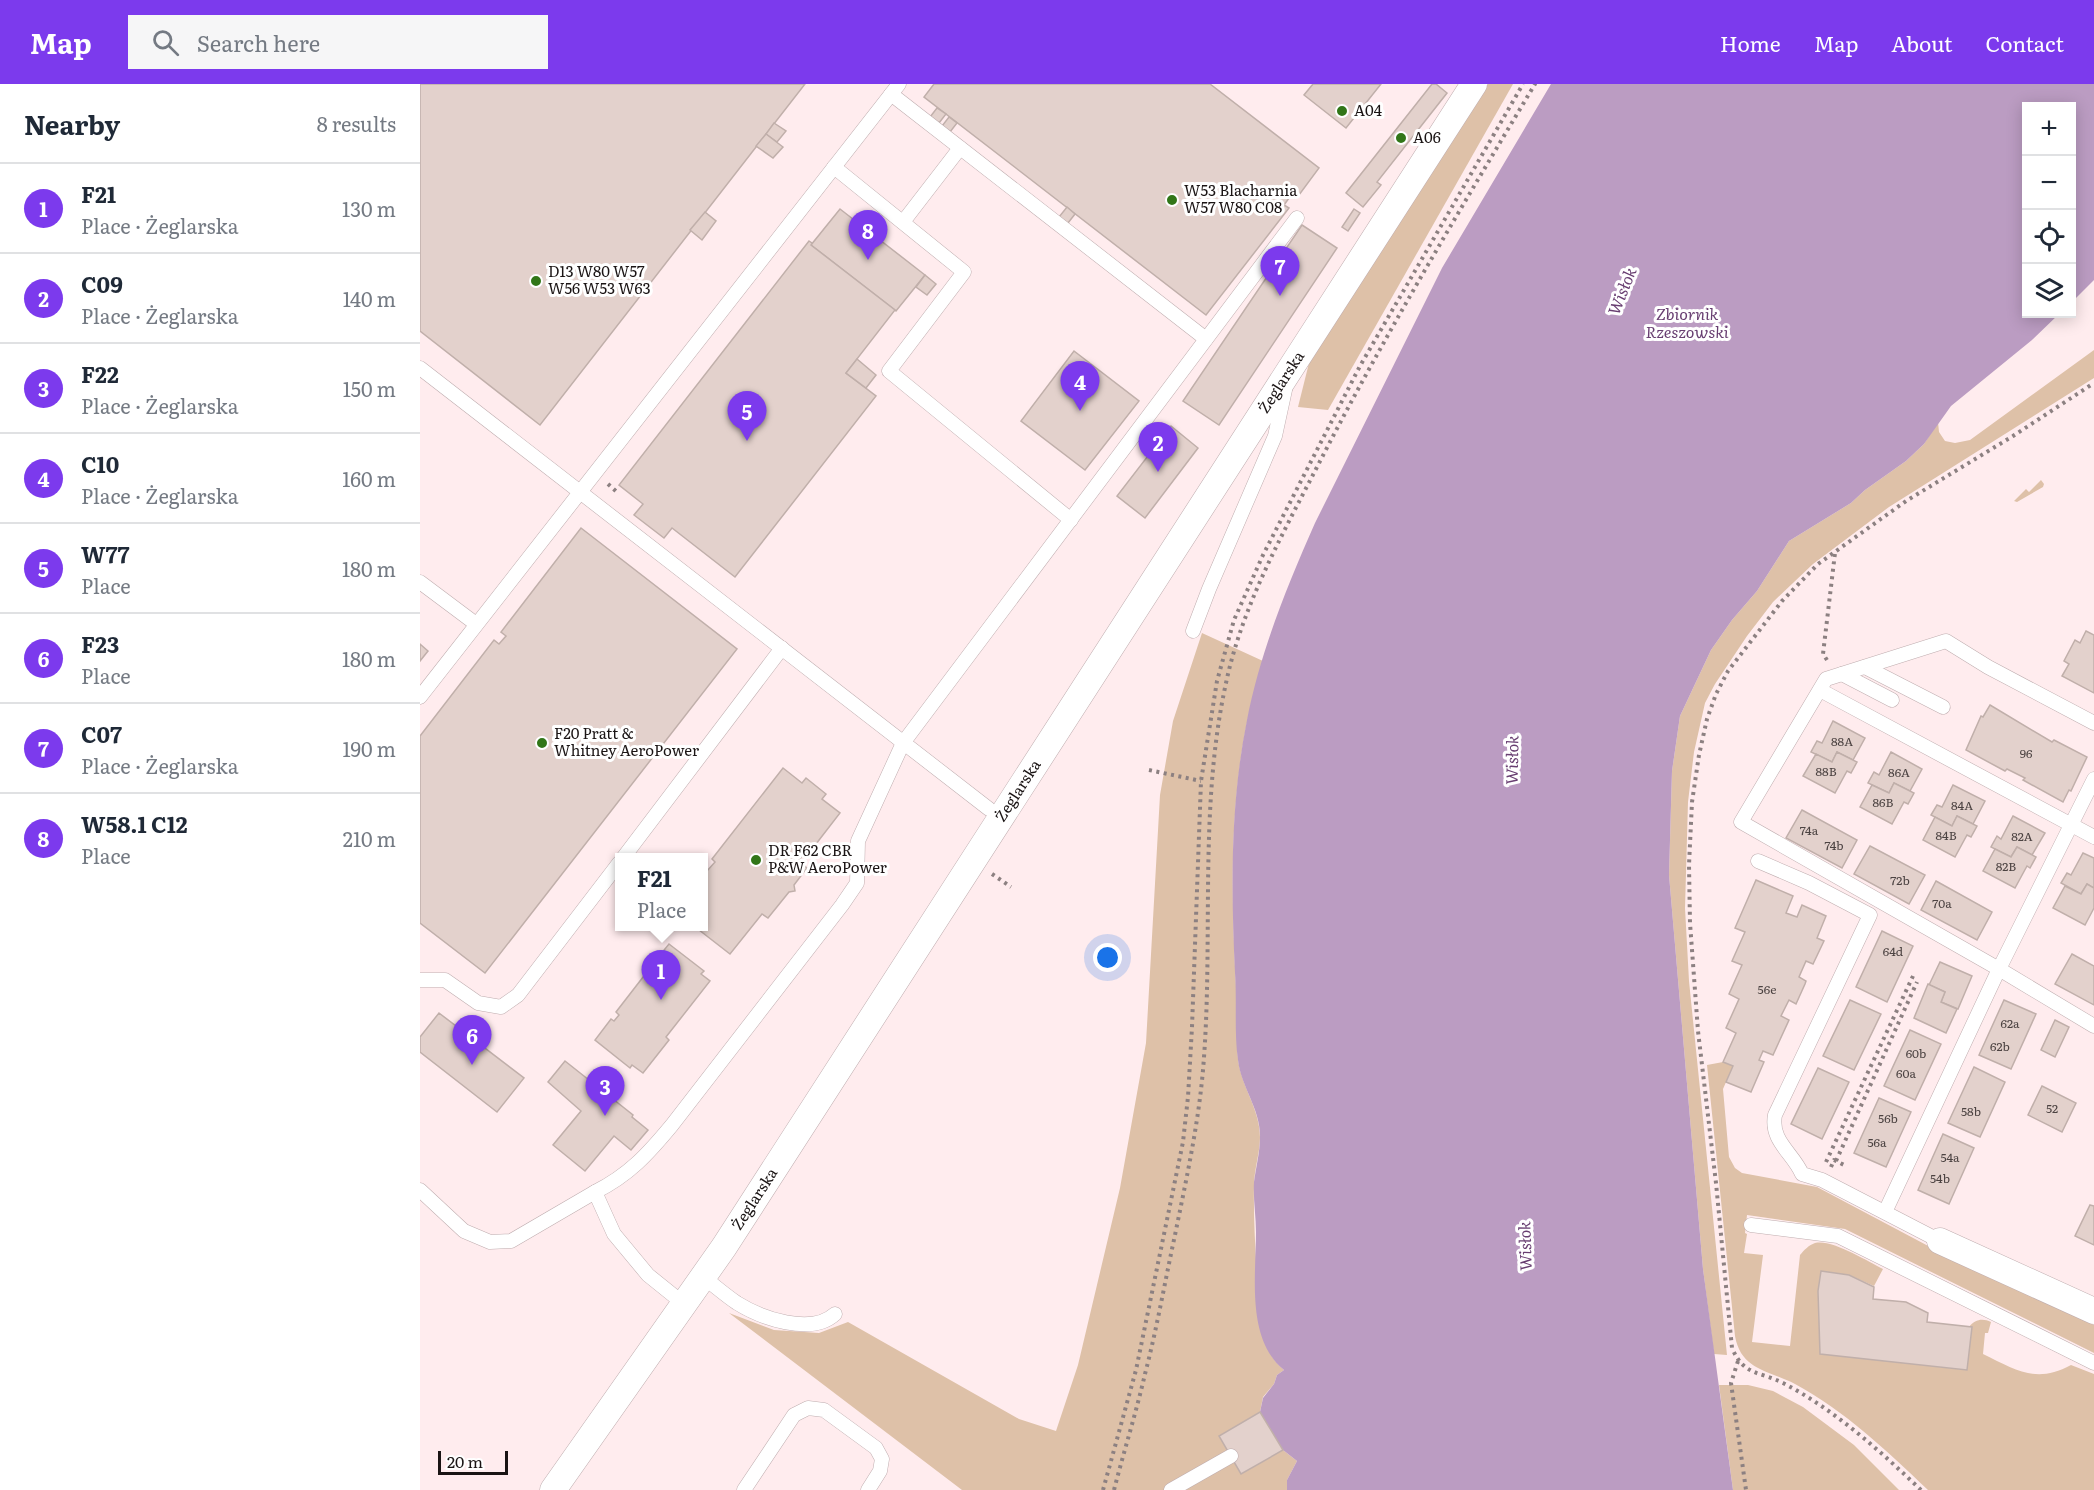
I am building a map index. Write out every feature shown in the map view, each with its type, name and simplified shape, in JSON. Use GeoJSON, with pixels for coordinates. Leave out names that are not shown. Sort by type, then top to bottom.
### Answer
{"type":"FeatureCollection","features":[{"type":"Feature","properties":{"kind":"street","name":"Żeglarska"},"geometry":{"type":"LineString","coordinates":[[553,1490],[703,1277],[1474,84]]}},
{"type":"Feature","properties":{"kind":"street"},"geometry":{"type":"LineString","coordinates":[[1940,1241],[2094,1311]]}},
{"type":"Feature","properties":{"kind":"lane"},"geometry":{"type":"LineString","coordinates":[[420,697],[895,89],[960,148],[1206,339]]}},
{"type":"Feature","properties":{"kind":"lane"},"geometry":{"type":"LineString","coordinates":[[903,222],[960,148]]}},
{"type":"Feature","properties":{"kind":"lane"},"geometry":{"type":"LineString","coordinates":[[834,167],[964,272],[889,372],[1071,520]]}},
{"type":"Feature","properties":{"kind":"lane"},"geometry":{"type":"LineString","coordinates":[[420,1190],[464,1231],[490,1242],[512,1241],[614,1183],[643,1160],[857,883],[858,841],[903,743],[1297,218]]}},
{"type":"Feature","properties":{"kind":"lane"},"geometry":{"type":"LineString","coordinates":[[420,368],[989,809]]}},
{"type":"Feature","properties":{"kind":"lane"},"geometry":{"type":"LineString","coordinates":[[1193,631],[1275,436],[1289,370]]}},
{"type":"Feature","properties":{"kind":"lane"},"geometry":{"type":"LineString","coordinates":[[420,582],[476,624]]}},
{"type":"Feature","properties":{"kind":"lane"},"geometry":{"type":"LineString","coordinates":[[2094,723],[1988,667],[1946,641],[1826,679],[1741,822],[1999,969],[2094,1026]]}},
{"type":"Feature","properties":{"kind":"lane"},"geometry":{"type":"LineString","coordinates":[[627,853],[782,648]]}},
{"type":"Feature","properties":{"kind":"lane"},"geometry":{"type":"LineString","coordinates":[[1865,667],[1942,707]]}},
{"type":"Feature","properties":{"kind":"lane"},"geometry":{"type":"LineString","coordinates":[[1842,674],[1892,700]]}},
{"type":"Feature","properties":{"kind":"lane"},"geometry":{"type":"LineString","coordinates":[[1820,690],[2094,837]]}},
{"type":"Feature","properties":{"kind":"lane"},"geometry":{"type":"LineString","coordinates":[[1885,1212],[1999,969],[2094,778]]}},
{"type":"Feature","properties":{"kind":"lane"},"geometry":{"type":"LineString","coordinates":[[1758,861],[1809,883],[1870,915],[1775,1115],[1773,1123],[1778,1139],[1802,1174],[1818,1179],[1940,1241]]}},
{"type":"Feature","properties":{"kind":"lane"},"geometry":{"type":"LineString","coordinates":[[420,980],[445,980],[478,1003],[501,1007],[518,995],[615,867]]}},
{"type":"Feature","properties":{"kind":"lane"},"geometry":{"type":"LineString","coordinates":[[596,1192],[614,1234],[648,1275],[684,1304]]}},
{"type":"Feature","properties":{"kind":"lane"},"geometry":{"type":"LineString","coordinates":[[1751,1226],[1838,1236],[2094,1363]]}},
{"type":"Feature","properties":{"kind":"lane"},"geometry":{"type":"LineString","coordinates":[[703,1277],[737,1303],[763,1316],[798,1324],[817,1323],[828,1320],[835,1314]]}},
{"type":"Feature","properties":{"kind":"lane"},"geometry":{"type":"LineString","coordinates":[[744,1490],[794,1415],[808,1408],[824,1410],[876,1448],[882,1459],[880,1471],[868,1490]]}},
{"type":"Feature","properties":{"kind":"lane"},"geometry":{"type":"LineString","coordinates":[[1171,1490],[1231,1456]]}},
{"type":"Feature","properties":{"kind":"path"},"geometry":{"type":"LineString","coordinates":[[1102,1490],[1136,1370],[1183,1142],[1192,1027],[1201,781],[1217,681],[1238,609],[1263,555],[1360,366],[1523,84]]}},
{"type":"Feature","properties":{"kind":"path"},"geometry":{"type":"LineString","coordinates":[[1114,1490],[1146,1374],[1185,1188],[1200,1098],[1204,1056],[1211,788],[1216,738],[1226,680],[1244,623],[1270,559],[1332,438],[1369,367],[1535,84]]}},
{"type":"Feature","properties":{"kind":"path"},"geometry":{"type":"LineString","coordinates":[[607,483],[619,494]]}},
{"type":"Feature","properties":{"kind":"path"},"geometry":{"type":"LineString","coordinates":[[1823,654],[1835,552]]}},
{"type":"Feature","properties":{"kind":"path"},"geometry":{"type":"LineString","coordinates":[[1149,770],[1201,781]]}},
{"type":"Feature","properties":{"kind":"path"},"geometry":{"type":"LineString","coordinates":[[1818,1179],[1913,976]]}},
{"type":"Feature","properties":{"kind":"path"},"geometry":{"type":"LineString","coordinates":[[1836,1161],[1917,982]]}},
{"type":"Feature","properties":{"kind":"path"},"geometry":{"type":"LineString","coordinates":[[1738,1361],[1731,1383],[1746,1490]]}},
{"type":"Feature","properties":{"kind":"path"},"geometry":{"type":"LineString","coordinates":[[1824,1408],[1876,1447],[1921,1490]]}},
{"type":"Feature","properties":{"kind":"shaded area"},"geometry":{"type":"Polygon","coordinates":[[[1488,84],[1513,84],[1328,410],[1298,407],[1309,363],[1488,84]]]}},
{"type":"Feature","properties":{"kind":"shaded area"},"geometry":{"type":"Polygon","coordinates":[[[2094,350],[2094,378],[1889,507],[1813,564],[1773,602],[1747,636],[1705,703],[1694,752],[1688,802],[1685,908],[1689,981],[1727,1355],[1714,1354],[1703,1269],[1669,875],[1672,771],[1680,716],[1711,650],[1732,620],[1757,591],[1789,541],[1851,503],[1865,490],[1906,461],[1924,444],[1938,422],[1939,432],[1945,441],[1955,443],[1970,440],[2094,350]]]}},
{"type":"Feature","properties":{"kind":"shaded area"},"geometry":{"type":"Polygon","coordinates":[[[2041,480],[2043,487],[2017,502],[2014,501],[2026,489],[2029,492],[2041,480]]]}},
{"type":"Feature","properties":{"kind":"shaded area"},"geometry":{"type":"Polygon","coordinates":[[[1202,633],[1263,661],[1252,701],[1238,781],[1233,863],[1234,945],[1238,1059],[1257,1117],[1260,1137],[1254,1180],[1254,1204],[1260,1328],[1272,1356],[1284,1370],[1277,1375],[1274,1384],[1263,1397],[1260,1412],[1219,1436],[1241,1474],[1283,1450],[1297,1461],[1287,1480],[1287,1490],[962,1490],[729,1313],[774,1330],[819,1333],[848,1322],[1019,1419],[1056,1431],[1078,1365],[1120,1188],[1146,1043],[1160,795],[1173,721],[1202,633]]]}},
{"type":"Feature","properties":{"kind":"shaded area"},"geometry":{"type":"Polygon","coordinates":[[[1723,1062],[1733,1066],[1723,1089],[1729,1157],[1735,1168],[1742,1173],[1817,1187],[1932,1248],[2094,1325],[2094,1353],[1845,1229],[1747,1215],[1744,1253],[1763,1255],[1752,1342],[1790,1346],[1800,1255],[1815,1243],[1831,1244],[1883,1269],[1874,1286],[1849,1275],[1821,1271],[1818,1291],[1820,1353],[1966,1370],[1972,1327],[1969,1327],[1979,1320],[1991,1322],[1988,1333],[1985,1333],[1983,1354],[2026,1373],[2047,1374],[2071,1365],[2094,1374],[2094,1490],[1928,1490],[1881,1446],[1831,1406],[1795,1384],[1757,1368],[1743,1356],[1735,1336],[1707,1065],[1723,1062]]]}},
{"type":"Feature","properties":{"kind":"shaded area"},"geometry":{"type":"Polygon","coordinates":[[[1719,1385],[1748,1385],[1773,1391],[1803,1407],[1854,1445],[1899,1490],[1733,1490],[1719,1385]]]}},
{"type":"Feature","properties":{"kind":"water","name":"Zbiornik Rzeszowski"},"geometry":{"type":"Polygon","coordinates":[[[1551,84],[2094,84],[2094,280],[2076,298],[2076,102],[2022,102],[2022,318],[2055,318],[2032,340],[1951,406],[1924,444],[1906,461],[1865,490],[1851,503],[1789,541],[1757,591],[1732,620],[1711,650],[1680,716],[1672,771],[1669,875],[1703,1269],[1733,1490],[1287,1490],[1287,1480],[1297,1461],[1283,1450],[1260,1412],[1263,1398],[1274,1384],[1277,1375],[1284,1370],[1272,1357],[1258,1324],[1255,1287],[1254,1182],[1260,1137],[1257,1117],[1240,1070],[1236,1039],[1233,846],[1241,752],[1259,670],[1294,571],[1315,523],[1442,268],[1551,84]]]}},
{"type":"Feature","properties":{"kind":"building","name":"D13 W80 W57 W56 W53 W63"},"geometry":{"type":"Polygon","coordinates":[[[420,84],[805,84],[540,425],[420,331],[420,84]]]}},
{"type":"Feature","properties":{"kind":"building","name":"W53 Blacharnia W57 W80 C08"},"geometry":{"type":"Polygon","coordinates":[[[934,84],[1210,84],[1319,168],[1299,195],[1294,191],[1284,205],[1289,208],[1206,315],[924,97],[934,84]]]}},
{"type":"Feature","properties":{"kind":"building","name":"A04"},"geometry":{"type":"Polygon","coordinates":[[[1313,84],[1381,84],[1346,128],[1304,95],[1313,84]]]}},
{"type":"Feature","properties":{"kind":"building","name":"A06"},"geometry":{"type":"Polygon","coordinates":[[[1432,84],[1436,84],[1447,93],[1377,182],[1381,185],[1363,207],[1346,193],[1432,84]]]}},
{"type":"Feature","properties":{"kind":"building"},"geometry":{"type":"Polygon","coordinates":[[[937,108],[946,114],[939,123],[930,117],[937,108]]]}},
{"type":"Feature","properties":{"kind":"building"},"geometry":{"type":"Polygon","coordinates":[[[949,117],[957,123],[950,132],[942,126],[949,117]]]}},
{"type":"Feature","properties":{"kind":"building"},"geometry":{"type":"Polygon","coordinates":[[[774,123],[786,131],[777,142],[766,134],[774,123]]]}},
{"type":"Feature","properties":{"kind":"building"},"geometry":{"type":"Polygon","coordinates":[[[766,134],[783,147],[773,158],[756,146],[766,134]]]}},
{"type":"Feature","properties":{"kind":"building"},"geometry":{"type":"Polygon","coordinates":[[[1067,207],[1075,214],[1068,223],[1059,217],[1067,207]]]}},
{"type":"Feature","properties":{"kind":"building"},"geometry":{"type":"Polygon","coordinates":[[[840,209],[925,275],[896,311],[811,245],[840,209]]]}},
{"type":"Feature","properties":{"kind":"building"},"geometry":{"type":"Polygon","coordinates":[[[1354,209],[1360,213],[1348,231],[1342,227],[1354,209]]]}},
{"type":"Feature","properties":{"kind":"building"},"geometry":{"type":"Polygon","coordinates":[[[705,212],[716,221],[702,240],[690,230],[705,212]]]}},
{"type":"Feature","properties":{"kind":"building"},"geometry":{"type":"Polygon","coordinates":[[[1302,225],[1337,248],[1219,425],[1183,401],[1302,225]]]}},
{"type":"Feature","properties":{"kind":"building"},"geometry":{"type":"Polygon","coordinates":[[[809,241],[811,245],[895,310],[846,373],[876,396],[735,577],[672,528],[664,538],[634,515],[643,504],[619,485],[809,241]]]}},
{"type":"Feature","properties":{"kind":"building"},"geometry":{"type":"Polygon","coordinates":[[[925,275],[936,284],[927,295],[916,287],[925,275]]]}},
{"type":"Feature","properties":{"kind":"building"},"geometry":{"type":"Polygon","coordinates":[[[1074,351],[1139,401],[1085,470],[1021,421],[1074,351]]]}},
{"type":"Feature","properties":{"kind":"building"},"geometry":{"type":"Polygon","coordinates":[[[857,359],[876,375],[866,388],[846,373],[857,359]]]}},
{"type":"Feature","properties":{"kind":"building"},"geometry":{"type":"Polygon","coordinates":[[[1171,426],[1198,448],[1145,518],[1117,496],[1171,426]]]}},
{"type":"Feature","properties":{"kind":"building","name":"F20 Pratt & Whitney AeroPower"},"geometry":{"type":"Polygon","coordinates":[[[581,528],[737,649],[485,973],[420,923],[420,736],[494,640],[499,644],[506,636],[501,632],[581,528]]]}},
{"type":"Feature","properties":{"kind":"building"},"geometry":{"type":"Polygon","coordinates":[[[2086,631],[2094,635],[2094,693],[2062,676],[2069,664],[2064,661],[2075,640],[2080,643],[2086,631]]]}},
{"type":"Feature","properties":{"kind":"building"},"geometry":{"type":"Polygon","coordinates":[[[420,644],[428,651],[420,661],[420,644]]]}},
{"type":"Feature","properties":{"kind":"building"},"geometry":{"type":"Polygon","coordinates":[[[1990,705],[2052,742],[2054,740],[2087,757],[2071,791],[2069,790],[2063,802],[2023,780],[2025,778],[2007,769],[2005,771],[1966,750],[1981,716],[1983,717],[1990,705]]]}},
{"type":"Feature","properties":{"kind":"building"},"geometry":{"type":"Polygon","coordinates":[[[1833,721],[1865,738],[1853,760],[1837,752],[1832,762],[1811,752],[1817,741],[1822,743],[1833,721]]]}},
{"type":"Feature","properties":{"kind":"building"},"geometry":{"type":"Polygon","coordinates":[[[1837,752],[1857,762],[1851,773],[1847,771],[1835,793],[1803,776],[1816,754],[1832,762],[1837,752]]]}},
{"type":"Feature","properties":{"kind":"building"},"geometry":{"type":"Polygon","coordinates":[[[1891,752],[1922,769],[1910,791],[1894,783],[1889,793],[1868,783],[1874,772],[1879,775],[1891,752]]]}},
{"type":"Feature","properties":{"kind":"building","name":"DR F62 CBR P&W AeroPower"},"geometry":{"type":"Polygon","coordinates":[[[783,768],[802,783],[806,778],[826,794],[822,799],[840,813],[809,853],[806,852],[798,861],[807,868],[794,885],[795,891],[789,892],[768,918],[762,914],[730,954],[700,931],[708,931],[708,870],[715,862],[712,859],[783,768]]]}},
{"type":"Feature","properties":{"kind":"building"},"geometry":{"type":"Polygon","coordinates":[[[1894,783],[1914,793],[1908,804],[1904,802],[1892,824],[1860,807],[1872,785],[1889,793],[1894,783]]]}},
{"type":"Feature","properties":{"kind":"building"},"geometry":{"type":"Polygon","coordinates":[[[1953,785],[1985,801],[1973,824],[1957,816],[1952,826],[1931,815],[1937,805],[1942,807],[1953,785]]]}},
{"type":"Feature","properties":{"kind":"building"},"geometry":{"type":"Polygon","coordinates":[[[1802,810],[1857,840],[1842,868],[1786,838],[1802,810]]]}},
{"type":"Feature","properties":{"kind":"building"},"geometry":{"type":"Polygon","coordinates":[[[1957,816],[1977,826],[1971,837],[1967,835],[1955,857],[1923,840],[1935,817],[1952,826],[1957,816]]]}},
{"type":"Feature","properties":{"kind":"building"},"geometry":{"type":"Polygon","coordinates":[[[2013,816],[2045,833],[2032,855],[2017,847],[2011,857],[1991,847],[1997,836],[2001,839],[2013,816]]]}},
{"type":"Feature","properties":{"kind":"building"},"geometry":{"type":"Polygon","coordinates":[[[1870,846],[1925,875],[1909,904],[1854,874],[1870,846]]]}},
{"type":"Feature","properties":{"kind":"building"},"geometry":{"type":"Polygon","coordinates":[[[2017,847],[2036,857],[2030,868],[2027,866],[2015,888],[1983,871],[1995,849],[2011,857],[2017,847]]]}},
{"type":"Feature","properties":{"kind":"building"},"geometry":{"type":"Polygon","coordinates":[[[2083,853],[2094,858],[2094,888],[2087,884],[2081,894],[2061,883],[2067,873],[2071,875],[2083,853]]]}},
{"type":"Feature","properties":{"kind":"building"},"geometry":{"type":"Polygon","coordinates":[[[1756,880],[1793,896],[1786,913],[1797,917],[1802,905],[1826,916],[1817,938],[1824,941],[1813,964],[1806,961],[1799,977],[1806,981],[1805,984],[1796,1004],[1789,1000],[1781,1016],[1789,1020],[1773,1055],[1763,1051],[1759,1060],[1764,1062],[1751,1092],[1726,1082],[1733,1066],[1723,1062],[1736,1033],[1726,1028],[1739,999],[1729,994],[1742,965],[1732,961],[1745,932],[1735,928],[1756,880]]]}},
{"type":"Feature","properties":{"kind":"building"},"geometry":{"type":"Polygon","coordinates":[[[1936,881],[1992,912],[1977,940],[1921,910],[1936,881]]]}},
{"type":"Feature","properties":{"kind":"building"},"geometry":{"type":"Polygon","coordinates":[[[2087,884],[2094,888],[2094,908],[2085,925],[2053,908],[2065,886],[2081,894],[2087,884]]]}},
{"type":"Feature","properties":{"kind":"building"},"geometry":{"type":"Polygon","coordinates":[[[1882,931],[1913,946],[1887,1002],[1856,987],[1882,931]]]}},
{"type":"Feature","properties":{"kind":"building"},"geometry":{"type":"Polygon","coordinates":[[[669,944],[704,971],[701,974],[710,981],[666,1037],[669,1040],[643,1073],[632,1065],[630,1068],[595,1040],[611,1019],[614,1021],[619,1015],[616,1012],[647,972],[649,974],[655,968],[652,965],[669,944]]]}},
{"type":"Feature","properties":{"kind":"building"},"geometry":{"type":"Polygon","coordinates":[[[2072,954],[2094,966],[2094,1005],[2055,984],[2072,954]]]}},
{"type":"Feature","properties":{"kind":"building"},"geometry":{"type":"Polygon","coordinates":[[[1940,962],[1972,976],[1958,1009],[1941,1002],[1945,992],[1929,985],[1940,962]]]}},
{"type":"Feature","properties":{"kind":"building"},"geometry":{"type":"Polygon","coordinates":[[[1928,984],[1945,992],[1941,1002],[1957,1009],[1946,1033],[1914,1018],[1928,984]]]}},
{"type":"Feature","properties":{"kind":"building"},"geometry":{"type":"Polygon","coordinates":[[[1850,1000],[1881,1014],[1854,1070],[1823,1056],[1850,1000]]]}},
{"type":"Feature","properties":{"kind":"building"},"geometry":{"type":"Polygon","coordinates":[[[2004,1000],[2036,1014],[2011,1069],[1979,1055],[2004,1000]]]}},
{"type":"Feature","properties":{"kind":"building"},"geometry":{"type":"Polygon","coordinates":[[[439,1013],[524,1078],[497,1112],[420,1052],[420,1037],[439,1013]]]}},
{"type":"Feature","properties":{"kind":"building"},"geometry":{"type":"Polygon","coordinates":[[[2055,1020],[2069,1027],[2055,1057],[2041,1050],[2055,1020]]]}},
{"type":"Feature","properties":{"kind":"building"},"geometry":{"type":"Polygon","coordinates":[[[1910,1030],[1941,1044],[1915,1100],[1884,1086],[1910,1030]]]}},
{"type":"Feature","properties":{"kind":"building"},"geometry":{"type":"Polygon","coordinates":[[[565,1061],[633,1115],[632,1117],[648,1130],[631,1150],[614,1136],[585,1171],[553,1145],[581,1111],[548,1082],[565,1061]]]}},
{"type":"Feature","properties":{"kind":"building"},"geometry":{"type":"Polygon","coordinates":[[[1974,1067],[2005,1082],[1980,1137],[1948,1123],[1974,1067]]]}},
{"type":"Feature","properties":{"kind":"building"},"geometry":{"type":"Polygon","coordinates":[[[1818,1068],[1849,1082],[1822,1139],[1791,1124],[1818,1068]]]}},
{"type":"Feature","properties":{"kind":"building"},"geometry":{"type":"Polygon","coordinates":[[[2042,1086],[2076,1103],[2062,1132],[2028,1115],[2042,1086]]]}},
{"type":"Feature","properties":{"kind":"building"},"geometry":{"type":"Polygon","coordinates":[[[1879,1098],[1911,1112],[1886,1167],[1854,1153],[1879,1098]]]}},
{"type":"Feature","properties":{"kind":"building"},"geometry":{"type":"Polygon","coordinates":[[[1943,1134],[1974,1148],[1949,1204],[1918,1190],[1943,1134]]]}},
{"type":"Feature","properties":{"kind":"building"},"geometry":{"type":"Polygon","coordinates":[[[2090,1205],[2094,1206],[2094,1245],[2075,1236],[2090,1205]]]}},
{"type":"Feature","properties":{"kind":"building"},"geometry":{"type":"Polygon","coordinates":[[[1821,1271],[1849,1275],[1874,1287],[1873,1299],[1906,1302],[1928,1313],[1927,1322],[1972,1327],[1967,1370],[1820,1354],[1818,1291],[1821,1271]]]}},
{"type":"Feature","properties":{"kind":"building"},"geometry":{"type":"Polygon","coordinates":[[[1260,1412],[1283,1450],[1241,1474],[1219,1436],[1260,1412]]]}},
{"type":"Feature","properties":{"kind":"place","name":"A04"},"geometry":{"type":"Point","coordinates":[1342,111]}},
{"type":"Feature","properties":{"kind":"place","name":"A06"},"geometry":{"type":"Point","coordinates":[1401,138]}},
{"type":"Feature","properties":{"kind":"place","name":"W53 Blacharnia W57 W80 C08"},"geometry":{"type":"Point","coordinates":[1172,200]}},
{"type":"Feature","properties":{"kind":"place","name":"W58.1 C12"},"geometry":{"type":"Point","coordinates":[868,260]}},
{"type":"Feature","properties":{"kind":"place","name":"D13 W80 W57 W56 W53 W63"},"geometry":{"type":"Point","coordinates":[536,281]}},
{"type":"Feature","properties":{"kind":"place","name":"C07"},"geometry":{"type":"Point","coordinates":[1280,296]}},
{"type":"Feature","properties":{"kind":"place","name":"C10"},"geometry":{"type":"Point","coordinates":[1080,411]}},
{"type":"Feature","properties":{"kind":"place","name":"W77"},"geometry":{"type":"Point","coordinates":[747,441]}},
{"type":"Feature","properties":{"kind":"place","name":"C09"},"geometry":{"type":"Point","coordinates":[1158,472]}},
{"type":"Feature","properties":{"kind":"place","name":"F20 Pratt & Whitney AeroPower"},"geometry":{"type":"Point","coordinates":[542,743]}},
{"type":"Feature","properties":{"kind":"place","name":"DR F62 CBR P&W AeroPower"},"geometry":{"type":"Point","coordinates":[756,860]}},
{"type":"Feature","properties":{"kind":"place","name":"F21"},"geometry":{"type":"Point","coordinates":[661,1000]}},
{"type":"Feature","properties":{"kind":"place","name":"F23"},"geometry":{"type":"Point","coordinates":[472,1065]}},
{"type":"Feature","properties":{"kind":"place","name":"F22"},"geometry":{"type":"Point","coordinates":[605,1116]}},
{"type":"Feature","properties":{"kind":"water label","name":"Wisłok"},"geometry":{"type":"Point","coordinates":[1622,291]}},
{"type":"Feature","properties":{"kind":"water label","name":"Wisłok"},"geometry":{"type":"Point","coordinates":[1512,760]}},
{"type":"Feature","properties":{"kind":"water label","name":"Wisłok"},"geometry":{"type":"Point","coordinates":[1525,1246]}}]}
